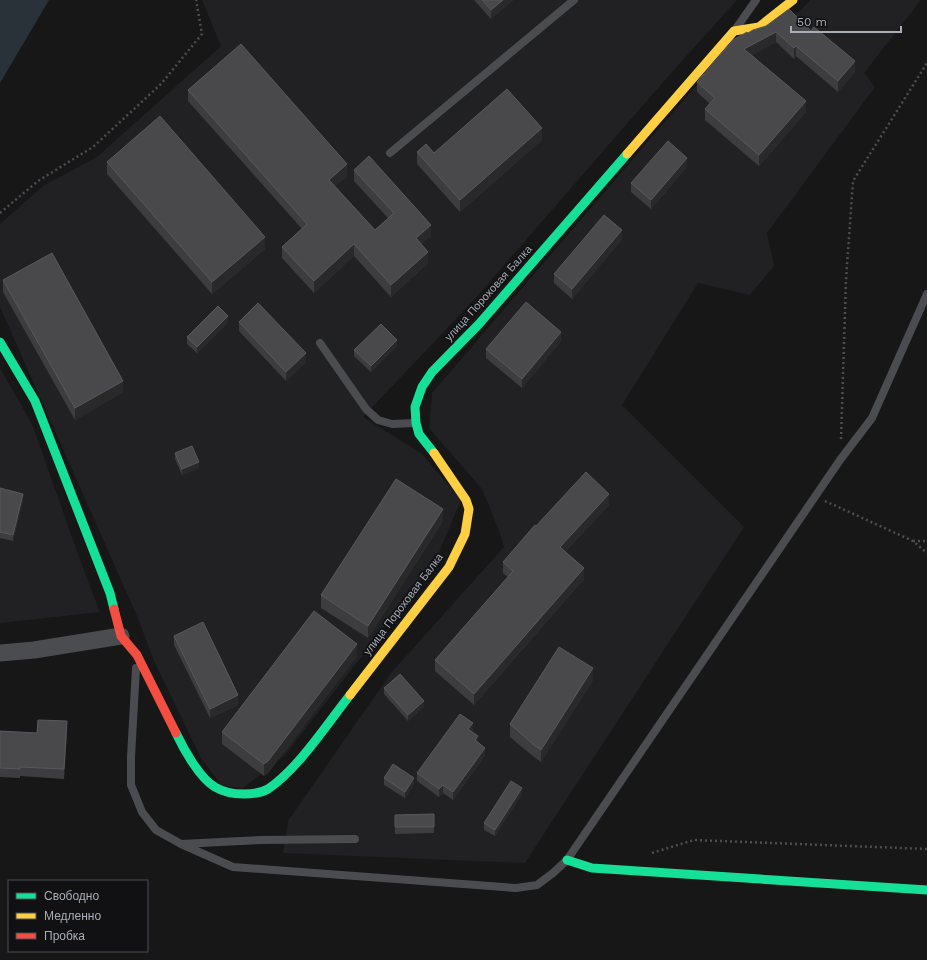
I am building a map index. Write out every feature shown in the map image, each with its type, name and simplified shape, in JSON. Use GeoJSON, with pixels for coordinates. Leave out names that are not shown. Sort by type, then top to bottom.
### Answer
{"type":"FeatureCollection","features":[{"type":"Feature","properties":{"kind":"street"},"geometry":{"type":"LineString","coordinates":[[734,31],[759,27],[793,0]]}},
{"type":"Feature","properties":{"kind":"street","name":"улица Пороховая Балка"},"geometry":{"type":"LineString","coordinates":[[121,636],[137,655],[185,751],[203,776],[214,787],[234,794],[252,794],[266,790],[286,775],[449,567],[465,534],[469,509],[466,500],[437,456],[420,434],[416,423],[415,407],[422,387],[432,372],[479,324],[734,31]]}},
{"type":"Feature","properties":{"kind":"street"},"geometry":{"type":"LineString","coordinates":[[0,342],[35,401],[110,593],[121,636],[34,650],[0,653]]}},
{"type":"Feature","properties":{"kind":"street"},"geometry":{"type":"LineString","coordinates":[[567,860],[592,868],[927,890]]}},
{"type":"Feature","properties":{"kind":"lane"},"geometry":{"type":"LineString","coordinates":[[390,153],[574,0]]}},
{"type":"Feature","properties":{"kind":"lane"},"geometry":{"type":"LineString","coordinates":[[734,31],[756,0]]}},
{"type":"Feature","properties":{"kind":"lane"},"geometry":{"type":"LineString","coordinates":[[137,655],[131,757],[131,785],[142,812],[156,830],[181,844],[233,867],[516,888],[537,885],[567,860],[815,496],[872,418],[927,294]]}},
{"type":"Feature","properties":{"kind":"lane"},"geometry":{"type":"LineString","coordinates":[[320,343],[366,409],[378,420],[392,424],[416,423]]}},
{"type":"Feature","properties":{"kind":"lane"},"geometry":{"type":"LineString","coordinates":[[181,844],[260,840],[355,839]]}},
{"type":"Feature","properties":{"kind":"path"},"geometry":{"type":"LineString","coordinates":[[0,213],[38,181],[93,146],[161,84],[202,34],[196,0]]}},
{"type":"Feature","properties":{"kind":"path"},"geometry":{"type":"LineString","coordinates":[[840,460],[846,280],[853,180],[927,63]]}},
{"type":"Feature","properties":{"kind":"path"},"geometry":{"type":"LineString","coordinates":[[815,496],[913,541],[927,553]]}},
{"type":"Feature","properties":{"kind":"path"},"geometry":{"type":"LineString","coordinates":[[913,541],[927,541]]}},
{"type":"Feature","properties":{"kind":"path"},"geometry":{"type":"LineString","coordinates":[[631,871],[651,853],[694,840],[927,849]]}},
{"type":"Feature","properties":{"kind":"shaded area"},"geometry":{"type":"Polygon","coordinates":[[[0,0],[49,0],[0,83],[0,0]]]}},
{"type":"Feature","properties":{"kind":"shaded area"},"geometry":{"type":"Polygon","coordinates":[[[202,0],[737,0],[672,72],[472,302],[363,417],[421,453],[461,500],[435,562],[285,755],[243,788],[222,786],[201,758],[154,661],[137,616],[0,307],[0,224],[43,186],[97,157],[221,46],[202,0]]]}},
{"type":"Feature","properties":{"kind":"shaded area"},"geometry":{"type":"Polygon","coordinates":[[[810,0],[921,0],[864,73],[875,87],[767,233],[774,266],[750,295],[698,283],[622,405],[744,527],[525,863],[283,853],[288,821],[391,673],[504,547],[500,533],[482,489],[429,428],[432,393],[723,56],[800,11],[810,0]]]}},
{"type":"Feature","properties":{"kind":"shaded area"},"geometry":{"type":"Polygon","coordinates":[[[0,368],[32,424],[100,612],[0,623],[0,368]]]}},
{"type":"Feature","properties":{"kind":"building"},"geometry":{"type":"Polygon","coordinates":[[[482,0],[503,0],[491,10],[482,0]]]}},
{"type":"Feature","properties":{"kind":"building"},"geometry":{"type":"Polygon","coordinates":[[[789,9],[811,31],[814,27],[855,61],[838,81],[796,46],[794,48],[776,32],[744,49],[806,101],[759,155],[705,109],[715,98],[697,82],[733,40],[747,32],[748,33],[766,26],[789,9]]]}},
{"type":"Feature","properties":{"kind":"building"},"geometry":{"type":"Polygon","coordinates":[[[241,44],[347,164],[329,180],[375,230],[394,213],[354,170],[369,156],[431,225],[416,238],[428,252],[391,285],[354,244],[314,281],[282,247],[307,224],[188,90],[241,44]]]}},
{"type":"Feature","properties":{"kind":"building"},"geometry":{"type":"Polygon","coordinates":[[[507,89],[542,128],[460,200],[417,152],[426,144],[434,153],[507,89]]]}},
{"type":"Feature","properties":{"kind":"building"},"geometry":{"type":"Polygon","coordinates":[[[160,116],[265,237],[212,282],[107,162],[160,116]]]}},
{"type":"Feature","properties":{"kind":"building"},"geometry":{"type":"Polygon","coordinates":[[[668,141],[687,158],[651,200],[631,183],[668,141]]]}},
{"type":"Feature","properties":{"kind":"building"},"geometry":{"type":"Polygon","coordinates":[[[604,215],[622,230],[572,289],[554,274],[604,215]]]}},
{"type":"Feature","properties":{"kind":"building"},"geometry":{"type":"Polygon","coordinates":[[[52,253],[123,381],[75,408],[3,280],[52,253]]]}},
{"type":"Feature","properties":{"kind":"building"},"geometry":{"type":"Polygon","coordinates":[[[526,302],[561,332],[522,379],[486,349],[526,302]]]}},
{"type":"Feature","properties":{"kind":"building"},"geometry":{"type":"Polygon","coordinates":[[[258,303],[306,353],[286,372],[239,322],[258,303]]]}},
{"type":"Feature","properties":{"kind":"building"},"geometry":{"type":"Polygon","coordinates":[[[218,306],[228,316],[197,347],[187,337],[218,306]]]}},
{"type":"Feature","properties":{"kind":"building"},"geometry":{"type":"Polygon","coordinates":[[[381,324],[397,340],[371,366],[354,350],[381,324]]]}},
{"type":"Feature","properties":{"kind":"building"},"geometry":{"type":"Polygon","coordinates":[[[192,446],[199,462],[182,469],[175,453],[192,446]]]}},
{"type":"Feature","properties":{"kind":"building"},"geometry":{"type":"Polygon","coordinates":[[[586,472],[609,494],[560,547],[584,568],[474,694],[435,660],[513,571],[503,562],[535,525],[536,526],[586,472]]]}},
{"type":"Feature","properties":{"kind":"building"},"geometry":{"type":"Polygon","coordinates":[[[396,479],[443,509],[368,626],[321,595],[396,479]]]}},
{"type":"Feature","properties":{"kind":"building"},"geometry":{"type":"Polygon","coordinates":[[[0,488],[23,494],[13,535],[0,532],[0,488]]]}},
{"type":"Feature","properties":{"kind":"building"},"geometry":{"type":"Polygon","coordinates":[[[314,611],[357,644],[268,761],[264,764],[222,732],[314,611]]]}},
{"type":"Feature","properties":{"kind":"building"},"geometry":{"type":"Polygon","coordinates":[[[203,622],[238,695],[210,709],[174,636],[203,622]]]}},
{"type":"Feature","properties":{"kind":"building"},"geometry":{"type":"Polygon","coordinates":[[[559,647],[593,668],[541,750],[510,724],[559,647]]]}},
{"type":"Feature","properties":{"kind":"building"},"geometry":{"type":"Polygon","coordinates":[[[400,674],[424,701],[408,715],[384,688],[400,674]]]}},
{"type":"Feature","properties":{"kind":"building"},"geometry":{"type":"Polygon","coordinates":[[[460,714],[473,723],[468,729],[478,736],[475,740],[485,748],[453,792],[443,785],[439,789],[417,773],[460,714]]]}},
{"type":"Feature","properties":{"kind":"building"},"geometry":{"type":"Polygon","coordinates":[[[38,720],[67,721],[64,769],[20,767],[20,769],[0,768],[0,731],[37,733],[38,720]]]}},
{"type":"Feature","properties":{"kind":"building"},"geometry":{"type":"Polygon","coordinates":[[[393,764],[414,778],[405,792],[384,778],[393,764]]]}},
{"type":"Feature","properties":{"kind":"building"},"geometry":{"type":"Polygon","coordinates":[[[511,781],[522,788],[495,830],[484,823],[511,781]]]}},
{"type":"Feature","properties":{"kind":"building"},"geometry":{"type":"Polygon","coordinates":[[[434,814],[434,827],[395,827],[395,815],[434,814]]]}},
{"type":"Feature","properties":{"kind":"traffic: fast"},"geometry":{"type":"LineString","coordinates":[[434,453],[419,434],[416,423],[415,407],[422,387],[432,372],[479,324],[627,154]]}},
{"type":"Feature","properties":{"kind":"traffic: fast"},"geometry":{"type":"LineString","coordinates":[[0,342],[35,401],[110,593],[114,609]]}},
{"type":"Feature","properties":{"kind":"traffic: fast"},"geometry":{"type":"LineString","coordinates":[[176,733],[192,763],[209,783],[222,790],[233,793],[247,794],[259,792],[268,789],[290,770],[312,745],[350,695]]}},
{"type":"Feature","properties":{"kind":"traffic: fast"},"geometry":{"type":"LineString","coordinates":[[567,860],[592,868],[927,890]]}},
{"type":"Feature","properties":{"kind":"traffic: slow"},"geometry":{"type":"LineString","coordinates":[[627,154],[734,31],[759,27],[793,0]]}},
{"type":"Feature","properties":{"kind":"traffic: slow"},"geometry":{"type":"LineString","coordinates":[[350,695],[449,567],[465,534],[469,509],[466,500],[434,453]]}},
{"type":"Feature","properties":{"kind":"traffic: jam"},"geometry":{"type":"LineString","coordinates":[[114,609],[121,636],[137,655],[176,733]]}}]}
